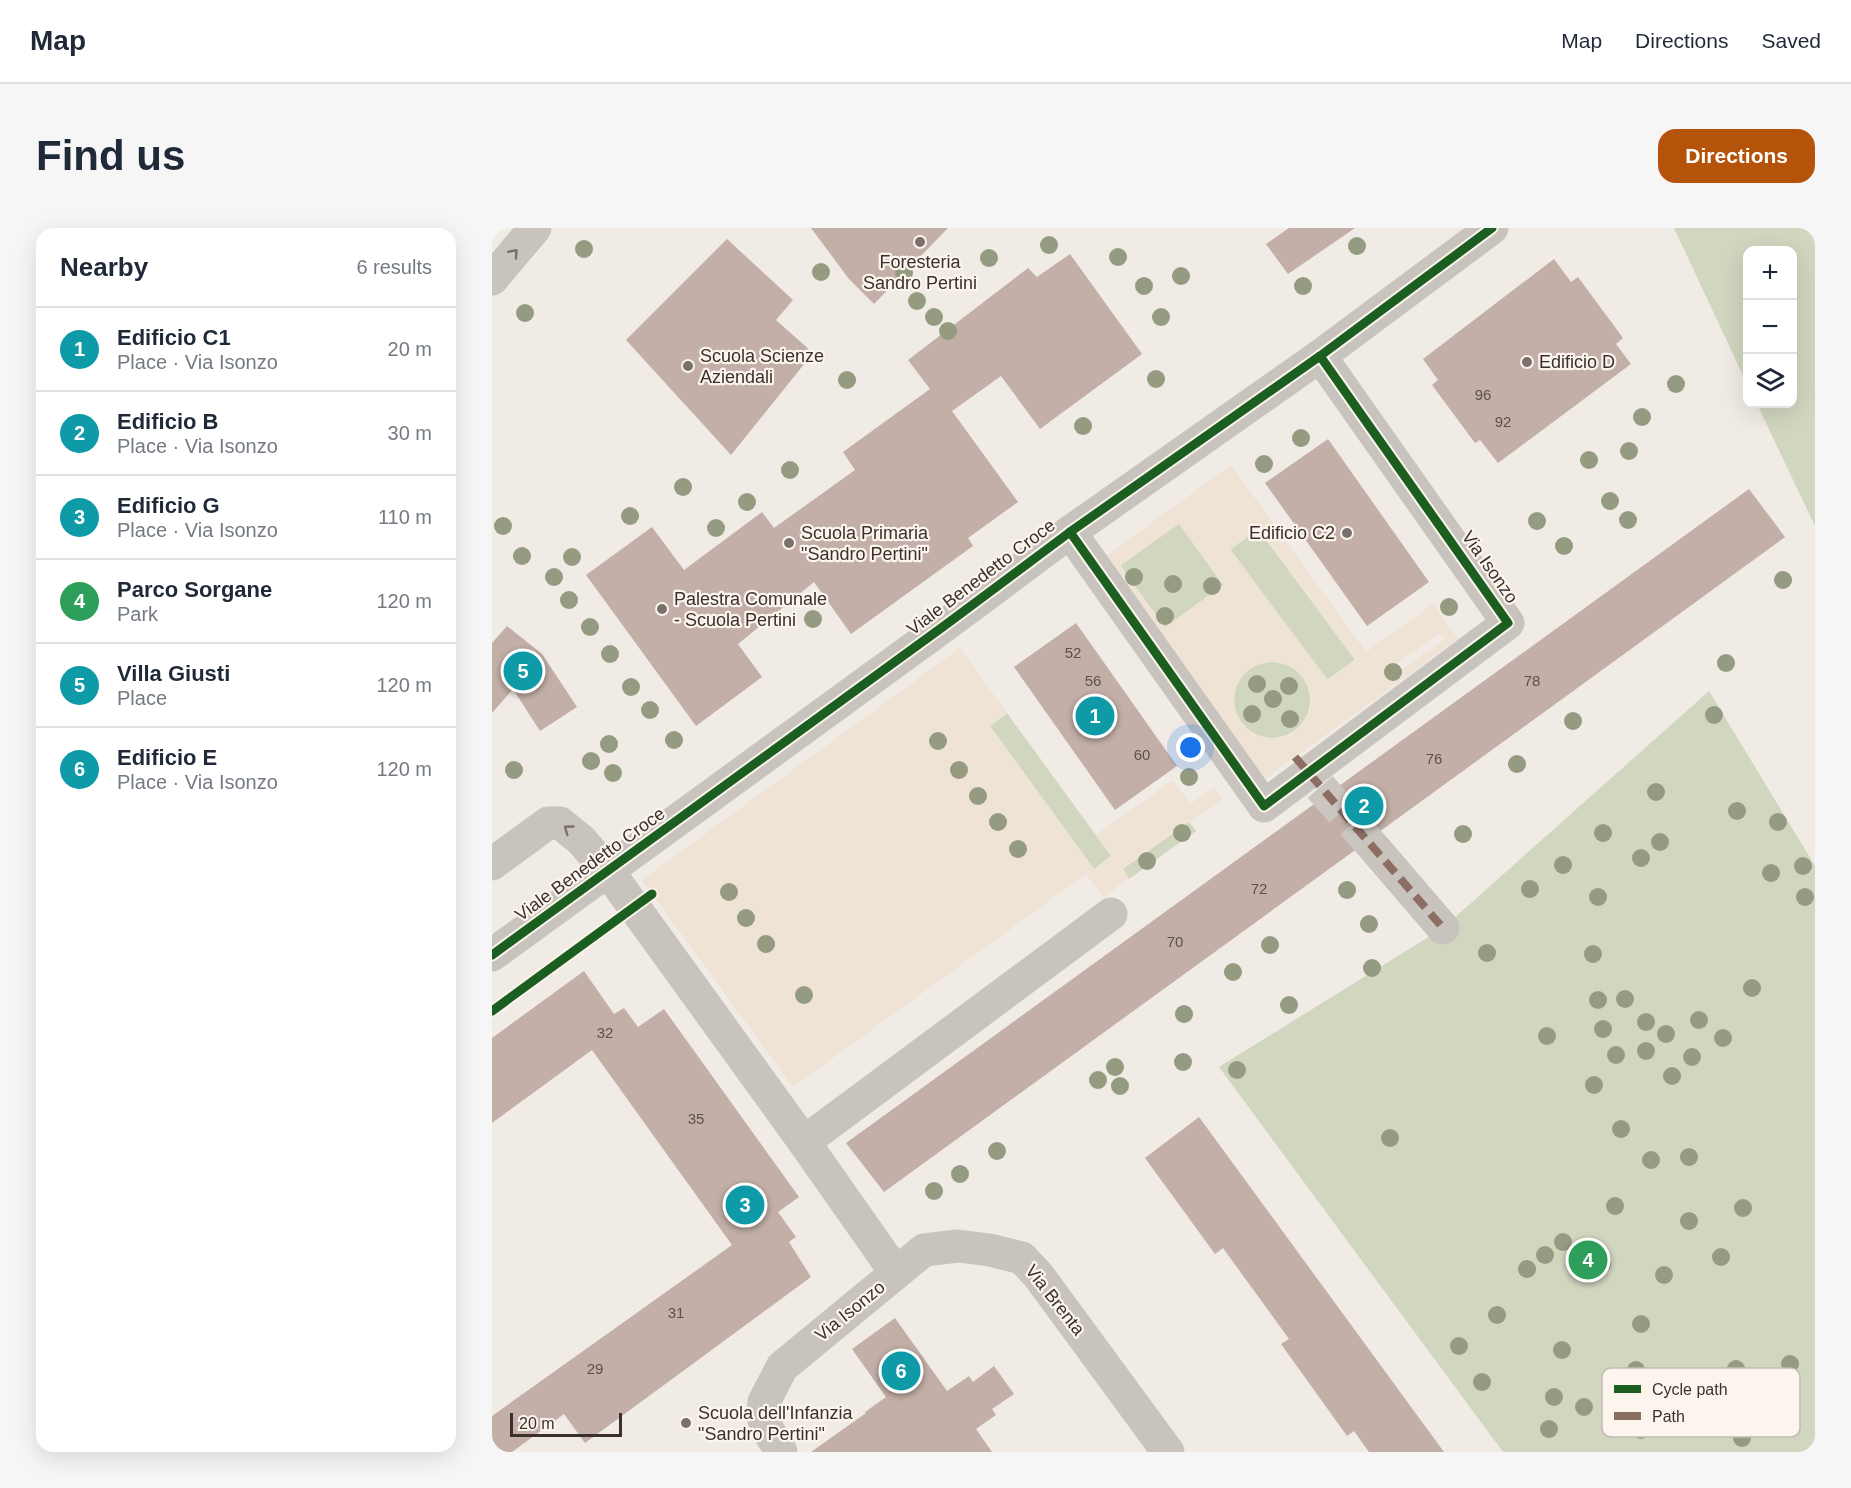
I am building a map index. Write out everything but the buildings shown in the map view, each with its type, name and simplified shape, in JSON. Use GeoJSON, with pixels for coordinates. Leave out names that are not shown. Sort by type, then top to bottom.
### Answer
{"type":"FeatureCollection","features":[{"type":"Feature","properties":{"kind":"street"},"geometry":{"type":"LineString","coordinates":[[492,279],[536,228]]}},
{"type":"Feature","properties":{"kind":"street","name":"Viale Benedetto Croce"},"geometry":{"type":"LineString","coordinates":[[492,955],[1070,532],[1320,356],[1492,228]]}},
{"type":"Feature","properties":{"kind":"street","name":"Via Isonzo"},"geometry":{"type":"LineString","coordinates":[[1070,532],[1264,806],[1508,622],[1320,356]]}},
{"type":"Feature","properties":{"kind":"street","name":"Viale Benedetto Croce"},"geometry":{"type":"LineString","coordinates":[[492,864],[548,823],[560,823],[581,840],[608,871]]}},
{"type":"Feature","properties":{"kind":"street"},"geometry":{"type":"LineString","coordinates":[[1376,850],[1443,928]]}},
{"type":"Feature","properties":{"kind":"street","name":"Via Isonzo"},"geometry":{"type":"LineString","coordinates":[[608,871],[896,1273],[782,1367],[764,1402],[763,1417],[781,1452]]}},
{"type":"Feature","properties":{"kind":"street"},"geometry":{"type":"LineString","coordinates":[[804,1142],[1111,914]]}},
{"type":"Feature","properties":{"kind":"street","name":"Via Brenta"},"geometry":{"type":"LineString","coordinates":[[896,1273],[924,1251],[958,1246],[990,1250],[1022,1258],[1038,1275],[1168,1452]]}},
{"type":"Feature","properties":{"kind":"green space"},"geometry":{"type":"Polygon","coordinates":[[[1674,228],[1815,228],[1815,526],[1759,408],[1797,408],[1797,246],[1743,246],[1743,375],[1674,228]]]}},
{"type":"Feature","properties":{"kind":"green space"},"geometry":{"type":"Polygon","coordinates":[[[1179,523],[1224,585],[1165,628],[1120,565],[1179,523]]]}},
{"type":"Feature","properties":{"kind":"green space"},"geometry":{"type":"Polygon","coordinates":[[[1258,529],[1355,660],[1327,680],[1230,549],[1258,529]]]}},
{"type":"Feature","properties":{"kind":"green space"},"geometry":{"type":"Polygon","coordinates":[[[1272,662],[1287,665],[1299,673],[1307,685],[1310,700],[1307,715],[1299,727],[1287,735],[1272,738],[1257,735],[1245,727],[1237,715],[1234,700],[1237,685],[1245,673],[1257,665],[1272,662]]]}},
{"type":"Feature","properties":{"kind":"green space"},"geometry":{"type":"Polygon","coordinates":[[[1709,691],[1815,866],[1815,1452],[1503,1452],[1219,1067],[1443,928],[1709,691]]]}},
{"type":"Feature","properties":{"kind":"green space"},"geometry":{"type":"Polygon","coordinates":[[[1007,713],[1111,856],[1094,869],[990,726],[1007,713]]]}},
{"type":"Feature","properties":{"kind":"green space"},"geometry":{"type":"Polygon","coordinates":[[[1189,822],[1196,831],[1129,879],[1123,869],[1189,822]]]}},
{"type":"Feature","properties":{"kind":"shaded area"},"geometry":{"type":"Polygon","coordinates":[[[1231,465],[1366,652],[1433,604],[1458,639],[1262,781],[1102,559],[1231,465]],[[1179,524],[1120,566],[1165,627],[1223,585],[1179,524]],[[1258,529],[1230,550],[1328,680],[1355,659],[1258,529]],[[1440,633],[1384,673],[1388,679],[1445,639],[1440,633]],[[1266,662],[1254,666],[1237,684],[1234,696],[1235,709],[1240,720],[1248,729],[1259,736],[1284,737],[1304,722],[1310,710],[1311,697],[1308,685],[1301,674],[1290,666],[1278,662],[1266,662]]]}},
{"type":"Feature","properties":{"kind":"shaded area"},"geometry":{"type":"Polygon","coordinates":[[[960,648],[1007,713],[990,726],[1094,869],[1111,856],[1096,835],[1173,780],[1190,804],[1215,787],[1222,799],[1123,868],[1129,879],[1103,897],[1086,874],[793,1087],[642,880],[960,648]]]}},
{"type":"Feature","properties":{"kind":"tunnel"},"geometry":{"type":"LineString","coordinates":[[1320,787],[1376,850]]}},
{"type":"Feature","properties":{"kind":"marked path"},"geometry":{"type":"LineString","coordinates":[[1295,757],[1443,928]]}},
{"type":"Feature","properties":{"kind":"cycle path"},"geometry":{"type":"LineString","coordinates":[[492,955],[1070,532],[1320,356],[1492,228]]}},
{"type":"Feature","properties":{"kind":"cycle path"},"geometry":{"type":"LineString","coordinates":[[1070,532],[1264,806],[1508,623],[1320,356]]}},
{"type":"Feature","properties":{"kind":"cycle path"},"geometry":{"type":"LineString","coordinates":[[492,1011],[652,894]]}},
{"type":"Feature","properties":{"kind":"place","name":"Foresteria Sandro Pertini"},"geometry":{"type":"Point","coordinates":[920,242]}},
{"type":"Feature","properties":{"kind":"place","name":"Edificio D"},"geometry":{"type":"Point","coordinates":[1527,362]}},
{"type":"Feature","properties":{"kind":"place","name":"Scuola Scienze Aziendali"},"geometry":{"type":"Point","coordinates":[688,366]}},
{"type":"Feature","properties":{"kind":"place","name":"Edificio C2"},"geometry":{"type":"Point","coordinates":[1347,533]}},
{"type":"Feature","properties":{"kind":"place","name":"Scuola Primaria \"Sandro Pertini\""},"geometry":{"type":"Point","coordinates":[789,543]}},
{"type":"Feature","properties":{"kind":"place","name":"Palestra Comunale - Scuola Pertini"},"geometry":{"type":"Point","coordinates":[662,609]}},
{"type":"Feature","properties":{"kind":"place","name":"Villa Giusti"},"geometry":{"type":"Point","coordinates":[523,671]}},
{"type":"Feature","properties":{"kind":"place","name":"Edificio C1"},"geometry":{"type":"Point","coordinates":[1095,716]}},
{"type":"Feature","properties":{"kind":"place","name":"Edificio B"},"geometry":{"type":"Point","coordinates":[1364,806]}},
{"type":"Feature","properties":{"kind":"place","name":"Edificio G"},"geometry":{"type":"Point","coordinates":[745,1205]}},
{"type":"Feature","properties":{"kind":"place","name":"Parco Sorgane"},"geometry":{"type":"Point","coordinates":[1588,1260]}},
{"type":"Feature","properties":{"kind":"place","name":"Edificio E"},"geometry":{"type":"Point","coordinates":[901,1371]}},
{"type":"Feature","properties":{"kind":"place","name":"Scuola dell'Infanzia \"Sandro Pertini\""},"geometry":{"type":"Point","coordinates":[686,1423]}}]}
